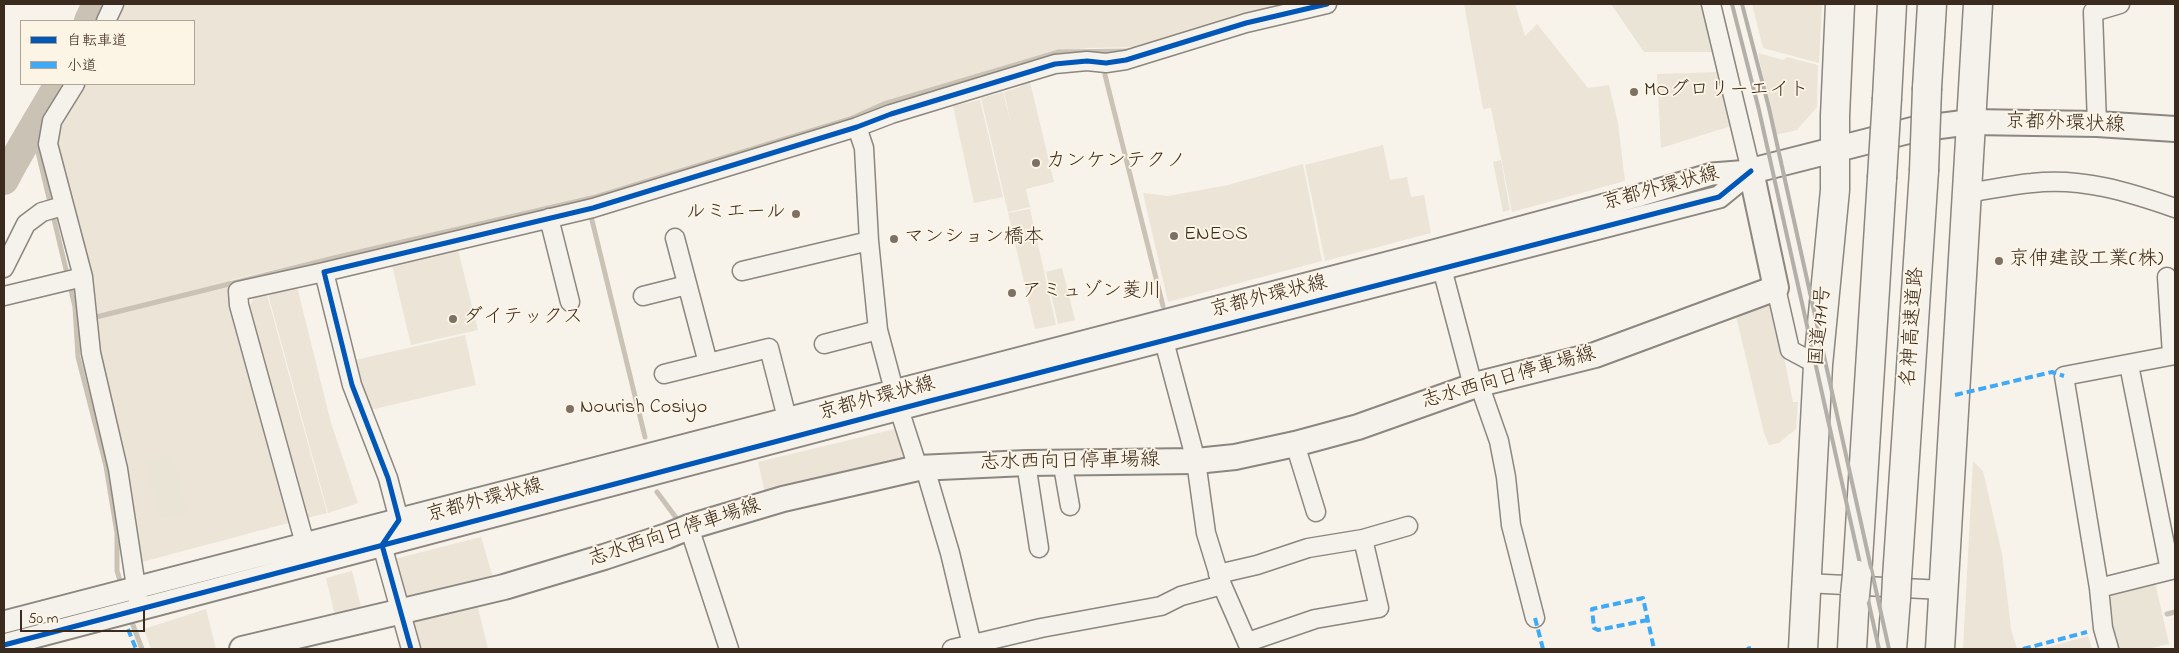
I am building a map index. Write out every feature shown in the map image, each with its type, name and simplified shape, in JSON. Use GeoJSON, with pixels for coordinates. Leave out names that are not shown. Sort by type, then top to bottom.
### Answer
{"type":"FeatureCollection","features":[{"type":"Feature","properties":{"kind":"highway","name":"国道171号"},"geometry":{"type":"LineString","coordinates":[[1803,649],[1818,365],[1832,217],[1836,149],[1835,116],[1840,4]]}},
{"type":"Feature","properties":{"kind":"highway","name":"名神高速道路"},"geometry":{"type":"LineString","coordinates":[[1852,649],[1892,4]]}},
{"type":"Feature","properties":{"kind":"highway","name":"名神高速道路"},"geometry":{"type":"LineString","coordinates":[[1892,649],[1924,171],[1932,4]]}},
{"type":"Feature","properties":{"kind":"highway"},"geometry":{"type":"LineString","coordinates":[[1940,649],[1978,4]]}},
{"type":"Feature","properties":{"kind":"main road","name":"京都外環状線"},"geometry":{"type":"LineString","coordinates":[[1751,171],[1916,129],[1971,122],[2097,124],[2175,129]]}},
{"type":"Feature","properties":{"kind":"main road"},"geometry":{"type":"LineString","coordinates":[[1751,171],[1776,288]]}},
{"type":"Feature","properties":{"kind":"main road","name":"志水西向日停車場線"},"geometry":{"type":"LineString","coordinates":[[242,649],[513,584],[604,557],[685,528],[783,499],[918,468],[1026,463],[1196,461],[1235,457],[1296,444],[1358,427],[1476,385],[1595,355],[1776,288]]}},
{"type":"Feature","properties":{"kind":"street"},"geometry":{"type":"LineString","coordinates":[[106,20],[114,4]]}},
{"type":"Feature","properties":{"kind":"street"},"geometry":{"type":"LineString","coordinates":[[305,544],[240,305],[238,291],[589,209],[1055,64],[1087,61],[1106,63],[1126,60],[1246,23],[1326,4]]}},
{"type":"Feature","properties":{"kind":"street"},"geometry":{"type":"LineString","coordinates":[[1711,4],[1751,171]]}},
{"type":"Feature","properties":{"kind":"street"},"geometry":{"type":"LineString","coordinates":[[2097,124],[2093,12],[2120,4]]}},
{"type":"Feature","properties":{"kind":"street"},"geometry":{"type":"LineString","coordinates":[[74,85],[52,121],[48,144],[54,209],[80,278],[88,318],[91,353],[118,469],[130,601]]}},
{"type":"Feature","properties":{"kind":"street"},"geometry":{"type":"LineString","coordinates":[[857,127],[864,148],[869,241],[878,330],[918,468],[927,475],[978,646]]}},
{"type":"Feature","properties":{"kind":"street","name":"京都外環状線"},"geometry":{"type":"LineString","coordinates":[[4,622],[130,601],[382,545],[897,400],[1168,319],[1719,197],[1751,171]]}},
{"type":"Feature","properties":{"kind":"street"},"geometry":{"type":"LineString","coordinates":[[1967,193],[2033,182],[2076,183],[2115,188],[2175,208]]}},
{"type":"Feature","properties":{"kind":"street"},"geometry":{"type":"LineString","coordinates":[[4,268],[26,224],[54,209]]}},
{"type":"Feature","properties":{"kind":"street"},"geometry":{"type":"LineString","coordinates":[[549,218],[570,302]]}},
{"type":"Feature","properties":{"kind":"street"},"geometry":{"type":"LineString","coordinates":[[675,238],[708,363]]}},
{"type":"Feature","properties":{"kind":"street"},"geometry":{"type":"LineString","coordinates":[[742,270],[869,241]]}},
{"type":"Feature","properties":{"kind":"street"},"geometry":{"type":"LineString","coordinates":[[1440,259],[1476,385],[1499,442],[1512,525],[1535,618]]}},
{"type":"Feature","properties":{"kind":"street","name":"京都外環状線"},"geometry":{"type":"LineString","coordinates":[[4,645],[130,601],[305,544],[787,418],[897,400],[1164,340],[1440,259]]}},
{"type":"Feature","properties":{"kind":"street"},"geometry":{"type":"LineString","coordinates":[[324,272],[352,385],[388,478],[399,520],[382,545],[411,649]]}},
{"type":"Feature","properties":{"kind":"street"},"geometry":{"type":"LineString","coordinates":[[2109,649],[2103,628],[2099,588],[2064,376],[2174,355],[2167,277]]}},
{"type":"Feature","properties":{"kind":"street"},"geometry":{"type":"LineString","coordinates":[[4,294],[80,278]]}},
{"type":"Feature","properties":{"kind":"street"},"geometry":{"type":"LineString","coordinates":[[643,296],[687,285]]}},
{"type":"Feature","properties":{"kind":"street"},"geometry":{"type":"LineString","coordinates":[[1776,288],[1790,350],[1818,365]]}},
{"type":"Feature","properties":{"kind":"street"},"geometry":{"type":"LineString","coordinates":[[1168,319],[1162,332],[1196,461],[1206,533],[1220,579],[1249,645],[1315,619],[1379,608],[1362,539]]}},
{"type":"Feature","properties":{"kind":"street"},"geometry":{"type":"LineString","coordinates":[[824,344],[878,330]]}},
{"type":"Feature","properties":{"kind":"street"},"geometry":{"type":"LineString","coordinates":[[664,374],[769,348],[787,418]]}},
{"type":"Feature","properties":{"kind":"street"},"geometry":{"type":"LineString","coordinates":[[2099,588],[2173,570],[2129,365]]}},
{"type":"Feature","properties":{"kind":"street"},"geometry":{"type":"LineString","coordinates":[[1296,444],[1316,512]]}},
{"type":"Feature","properties":{"kind":"street"},"geometry":{"type":"LineString","coordinates":[[1026,463],[1039,548]]}},
{"type":"Feature","properties":{"kind":"street"},"geometry":{"type":"LineString","coordinates":[[1065,463],[1064,472],[1070,506]]}},
{"type":"Feature","properties":{"kind":"street"},"geometry":{"type":"LineString","coordinates":[[952,649],[978,646],[1041,628],[1161,606],[1220,579],[1308,548],[1362,539],[1408,526]]}},
{"type":"Feature","properties":{"kind":"street"},"geometry":{"type":"LineString","coordinates":[[685,528],[728,649]]}},
{"type":"Feature","properties":{"kind":"street"},"geometry":{"type":"LineString","coordinates":[[1806,583],[1943,590]]}},
{"type":"Feature","properties":{"kind":"shaded area"},"geometry":{"type":"Polygon","coordinates":[[[121,4],[1282,4],[1232,16],[1135,47],[1087,48],[1053,52],[894,100],[849,118],[594,196],[230,280],[292,522],[142,562],[127,460],[100,349],[94,284],[56,140],[56,132],[81,85],[195,85],[195,20],[113,20],[121,4]]]}},
{"type":"Feature","properties":{"kind":"shaded area"},"geometry":{"type":"Polygon","coordinates":[[[1464,4],[1515,4],[1525,36],[1537,24],[1588,88],[1609,85],[1618,123],[1625,181],[1512,212],[1491,108],[1483,109],[1464,4]]]}},
{"type":"Feature","properties":{"kind":"shaded area"},"geometry":{"type":"Polygon","coordinates":[[[1611,4],[1704,4],[1715,52],[1644,52],[1611,4]]]}},
{"type":"Feature","properties":{"kind":"shaded area"},"geometry":{"type":"Polygon","coordinates":[[[1752,4],[1822,4],[1819,63],[1763,48],[1752,4]]]}},
{"type":"Feature","properties":{"kind":"shaded area"},"geometry":{"type":"Polygon","coordinates":[[[1758,53],[1783,60],[1787,57],[1818,65],[1817,107],[1797,130],[1776,135],[1758,53]]]}},
{"type":"Feature","properties":{"kind":"shaded area"},"geometry":{"type":"Polygon","coordinates":[[[1719,72],[1731,126],[1661,148],[1657,74],[1719,72]]]}},
{"type":"Feature","properties":{"kind":"shaded area"},"geometry":{"type":"Polygon","coordinates":[[[1030,82],[1054,182],[1026,189],[1030,207],[1008,212],[981,98],[1003,92],[1012,128],[1004,92],[1030,82]]]}},
{"type":"Feature","properties":{"kind":"shaded area"},"geometry":{"type":"Polygon","coordinates":[[[980,100],[1003,197],[974,203],[953,106],[980,100]]]}},
{"type":"Feature","properties":{"kind":"shaded area"},"geometry":{"type":"Polygon","coordinates":[[[1383,145],[1390,180],[1407,177],[1411,197],[1424,195],[1431,233],[1325,261],[1305,165],[1383,145]]]}},
{"type":"Feature","properties":{"kind":"shaded area"},"geometry":{"type":"Polygon","coordinates":[[[1501,160],[1510,210],[1503,212],[1493,162],[1501,160]]]}},
{"type":"Feature","properties":{"kind":"shaded area"},"geometry":{"type":"Polygon","coordinates":[[[1303,164],[1322,261],[1168,302],[1143,193],[1168,196],[1228,185],[1303,164]]]}},
{"type":"Feature","properties":{"kind":"shaded area"},"geometry":{"type":"Polygon","coordinates":[[[1030,209],[1056,325],[1035,329],[1008,213],[1030,209]]]}},
{"type":"Feature","properties":{"kind":"shaded area"},"geometry":{"type":"Polygon","coordinates":[[[458,250],[478,330],[411,345],[392,265],[458,250]]]}},
{"type":"Feature","properties":{"kind":"shaded area"},"geometry":{"type":"Polygon","coordinates":[[[1062,268],[1075,320],[1058,324],[1046,272],[1062,268]]]}},
{"type":"Feature","properties":{"kind":"shaded area"},"geometry":{"type":"Polygon","coordinates":[[[297,287],[331,423],[358,503],[328,513],[268,294],[297,287]]]}},
{"type":"Feature","properties":{"kind":"shaded area"},"geometry":{"type":"Polygon","coordinates":[[[267,295],[327,513],[307,518],[248,308],[254,298],[267,295]]]}},
{"type":"Feature","properties":{"kind":"shaded area"},"geometry":{"type":"Polygon","coordinates":[[[1772,297],[1793,402],[1798,402],[1796,429],[1779,443],[1769,445],[1764,433],[1735,312],[1772,297]]]}},
{"type":"Feature","properties":{"kind":"shaded area"},"geometry":{"type":"Polygon","coordinates":[[[465,335],[476,385],[366,411],[351,361],[465,335]]]}},
{"type":"Feature","properties":{"kind":"shaded area"},"geometry":{"type":"Polygon","coordinates":[[[899,428],[909,465],[766,497],[758,462],[899,428]]]}},
{"type":"Feature","properties":{"kind":"shaded area"},"geometry":{"type":"Polygon","coordinates":[[[172,455],[187,512],[161,519],[145,462],[172,455]]]}},
{"type":"Feature","properties":{"kind":"shaded area"},"geometry":{"type":"Polygon","coordinates":[[[1973,461],[1983,471],[2002,554],[2011,629],[2017,649],[1963,649],[1973,461]]]}},
{"type":"Feature","properties":{"kind":"shaded area"},"geometry":{"type":"Polygon","coordinates":[[[481,537],[494,581],[404,601],[394,559],[481,537]]]}},
{"type":"Feature","properties":{"kind":"shaded area"},"geometry":{"type":"Polygon","coordinates":[[[352,571],[363,614],[336,620],[326,578],[352,571]]]}},
{"type":"Feature","properties":{"kind":"shaded area"},"geometry":{"type":"Polygon","coordinates":[[[2155,582],[2169,644],[2147,649],[2114,649],[2104,602],[2111,593],[2155,582]]]}},
{"type":"Feature","properties":{"kind":"shaded area"},"geometry":{"type":"Polygon","coordinates":[[[476,599],[488,649],[418,649],[410,614],[476,599]]]}},
{"type":"Feature","properties":{"kind":"shaded area"},"geometry":{"type":"Polygon","coordinates":[[[206,609],[216,649],[151,649],[144,629],[206,609]]]}},
{"type":"Feature","properties":{"kind":"shaded area"},"geometry":{"type":"Polygon","coordinates":[[[2088,636],[2092,649],[2041,649],[2088,636]]]}},
{"type":"Feature","properties":{"kind":"waterway"},"geometry":{"type":"LineString","coordinates":[[89,20],[97,4]]}},
{"type":"Feature","properties":{"kind":"waterway"},"geometry":{"type":"LineString","coordinates":[[76,322],[338,257],[596,197],[850,119],[884,104],[1059,52],[1131,51]]}},
{"type":"Feature","properties":{"kind":"waterway"},"geometry":{"type":"LineString","coordinates":[[1105,75],[1163,306]]}},
{"type":"Feature","properties":{"kind":"waterway"},"geometry":{"type":"LineString","coordinates":[[4,180],[58,85]]}},
{"type":"Feature","properties":{"kind":"waterway"},"geometry":{"type":"LineString","coordinates":[[39,121],[36,131],[36,144],[75,307],[78,357],[106,466],[117,533],[117,571],[122,587]]}},
{"type":"Feature","properties":{"kind":"waterway"},"geometry":{"type":"LineString","coordinates":[[590,212],[645,437]]}},
{"type":"Feature","properties":{"kind":"waterway"},"geometry":{"type":"LineString","coordinates":[[657,492],[680,523]]}},
{"type":"Feature","properties":{"kind":"waterway"},"geometry":{"type":"LineString","coordinates":[[2167,614],[2175,612]]}},
{"type":"Feature","properties":{"kind":"waterway"},"geometry":{"type":"LineString","coordinates":[[130,617],[142,649]]}},
{"type":"Feature","properties":{"kind":"railway"},"geometry":{"type":"LineString","coordinates":[[1732,4],[1759,110],[1879,649]]}},
{"type":"Feature","properties":{"kind":"railway"},"geometry":{"type":"LineString","coordinates":[[1742,4],[1769,108],[1889,649]]}},
{"type":"Feature","properties":{"kind":"marked path"},"geometry":{"type":"LineString","coordinates":[[1955,395],[2052,372],[2064,376]]}},
{"type":"Feature","properties":{"kind":"marked path"},"geometry":{"type":"LineString","coordinates":[[1648,620],[1598,630],[1594,628],[1592,609],[1643,598],[1654,649]]}},
{"type":"Feature","properties":{"kind":"marked path"},"geometry":{"type":"LineString","coordinates":[[1535,618],[1543,649]]}},
{"type":"Feature","properties":{"kind":"marked path"},"geometry":{"type":"LineString","coordinates":[[128,629],[136,649]]}},
{"type":"Feature","properties":{"kind":"marked path"},"geometry":{"type":"LineString","coordinates":[[2023,649],[2087,632]]}},
{"type":"Feature","properties":{"kind":"marked path"},"geometry":{"type":"LineString","coordinates":[[1747,649],[1751,648]]}},
{"type":"Feature","properties":{"kind":"cycle path"},"geometry":{"type":"LineString","coordinates":[[411,649],[382,545],[399,520],[388,478],[352,385],[324,272],[593,208],[1055,64],[1087,61],[1106,63],[1126,60],[1246,23],[1327,4]]}},
{"type":"Feature","properties":{"kind":"cycle path"},"geometry":{"type":"LineString","coordinates":[[4,645],[926,402],[1719,197],[1751,171]]}},
{"type":"Feature","properties":{"kind":"place","name":"MOグロリーエイト"},"geometry":{"type":"Point","coordinates":[1634,92]}},
{"type":"Feature","properties":{"kind":"place","name":"カンケンテクノ"},"geometry":{"type":"Point","coordinates":[1036,163]}},
{"type":"Feature","properties":{"kind":"place","name":"ルミエール"},"geometry":{"type":"Point","coordinates":[796,214]}},
{"type":"Feature","properties":{"kind":"place","name":"ENEOS"},"geometry":{"type":"Point","coordinates":[1174,236]}},
{"type":"Feature","properties":{"kind":"place","name":"マンション橋本"},"geometry":{"type":"Point","coordinates":[894,239]}},
{"type":"Feature","properties":{"kind":"place","name":"京伸建設工業(株)"},"geometry":{"type":"Point","coordinates":[1999,261]}},
{"type":"Feature","properties":{"kind":"place","name":"アミュゾン菱川"},"geometry":{"type":"Point","coordinates":[1012,293]}},
{"type":"Feature","properties":{"kind":"place","name":"ダイテックス"},"geometry":{"type":"Point","coordinates":[453,319]}},
{"type":"Feature","properties":{"kind":"place","name":"Nourish Cosiyo"},"geometry":{"type":"Point","coordinates":[570,409]}}]}
